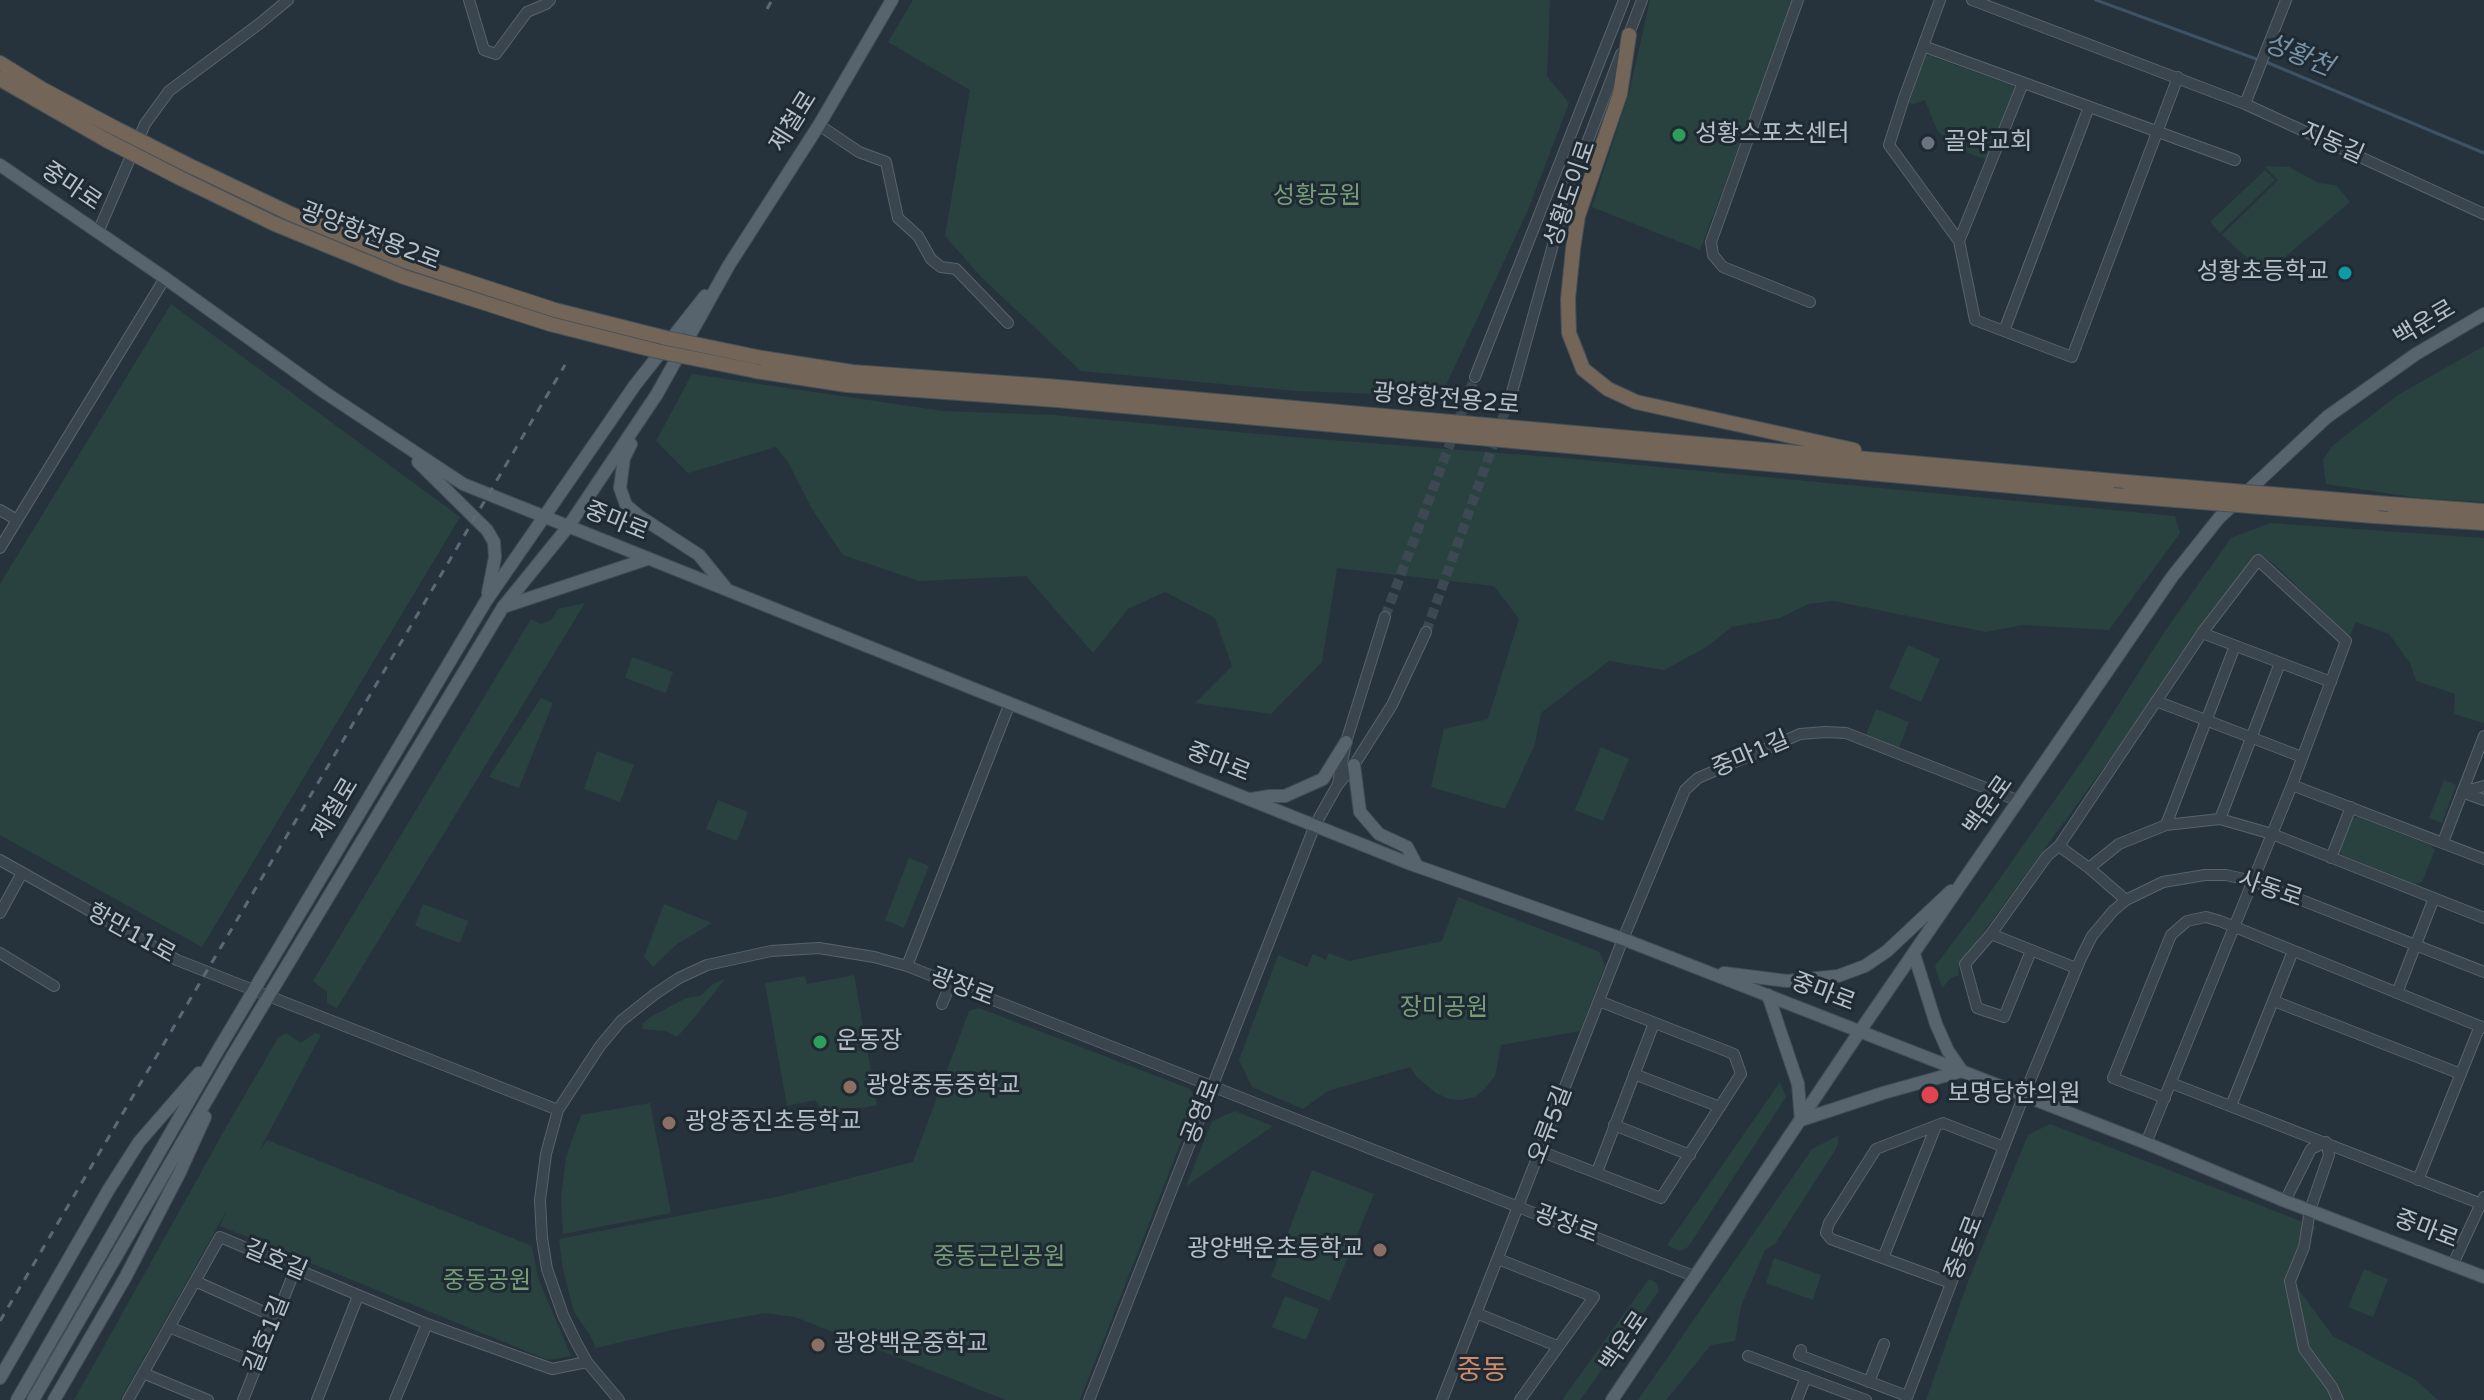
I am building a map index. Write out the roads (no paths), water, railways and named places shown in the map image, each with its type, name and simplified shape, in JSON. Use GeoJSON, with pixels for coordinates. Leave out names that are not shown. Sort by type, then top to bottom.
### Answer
{"type":"FeatureCollection","features":[{"type":"Feature","properties":{"kind":"highway"},"geometry":{"type":"LineString","coordinates":[[1629,35],[1620,94],[1578,216],[1573,249],[1568,299],[1569,333],[1583,369],[1608,389],[1636,402],[1913,463]]}},
{"type":"Feature","properties":{"kind":"highway"},"geometry":{"type":"LineString","coordinates":[[0,63],[36,93]]}},
{"type":"Feature","properties":{"kind":"highway"},"geometry":{"type":"LineString","coordinates":[[0,79],[36,93]]}},
{"type":"Feature","properties":{"kind":"highway","name":"광양항전용2로"},"geometry":{"type":"LineString","coordinates":[[36,93],[183,171],[553,317],[666,338],[759,364],[861,387],[1057,400],[2113,495],[2484,523]]}},
{"type":"Feature","properties":{"kind":"highway","name":"광양항전용2로"},"geometry":{"type":"LineString","coordinates":[[759,364],[1047,386],[2484,511]]}},
{"type":"Feature","properties":{"kind":"main road","name":"제철로"},"geometry":{"type":"LineString","coordinates":[[33,1400],[230,1060],[503,607],[568,527],[657,394],[729,265],[819,125],[892,0]]}},
{"type":"Feature","properties":{"kind":"main road","name":"중마로"},"geometry":{"type":"LineString","coordinates":[[0,165],[399,443],[463,484],[1417,866],[1704,970],[2484,1277]]}},
{"type":"Feature","properties":{"kind":"main road","name":"제철로"},"geometry":{"type":"LineString","coordinates":[[17,1400],[217,1052],[486,601],[635,385],[729,265]]}},
{"type":"Feature","properties":{"kind":"main road","name":"백운로"},"geometry":{"type":"LineString","coordinates":[[1612,1400],[1860,1031],[2172,577],[2219,518],[2327,417],[2416,354],[2481,314]]}},
{"type":"Feature","properties":{"kind":"main road"},"geometry":{"type":"LineString","coordinates":[[657,394],[624,458],[620,488],[626,505],[699,555],[727,590]]}},
{"type":"Feature","properties":{"kind":"main road"},"geometry":{"type":"LineString","coordinates":[[399,443],[487,530],[494,542],[495,557],[486,601]]}},
{"type":"Feature","properties":{"kind":"main road"},"geometry":{"type":"LineString","coordinates":[[503,607],[647,559]]}},
{"type":"Feature","properties":{"kind":"main road"},"geometry":{"type":"LineString","coordinates":[[1249,799],[1285,796],[1323,779],[1346,742]]}},
{"type":"Feature","properties":{"kind":"main road"},"geometry":{"type":"LineString","coordinates":[[1354,765],[1360,812],[1379,834],[1407,847],[1417,866]]}},
{"type":"Feature","properties":{"kind":"main road"},"geometry":{"type":"LineString","coordinates":[[1704,970],[1787,981],[1838,976],[1865,966],[1887,951],[1968,875]]}},
{"type":"Feature","properties":{"kind":"main road"},"geometry":{"type":"LineString","coordinates":[[1768,995],[1798,1084],[1801,1120],[1962,1071],[1948,1051],[1936,1024],[1914,954]]}},
{"type":"Feature","properties":{"kind":"main road"},"geometry":{"type":"LineString","coordinates":[[0,1378],[139,1142],[217,1052]]}},
{"type":"Feature","properties":{"kind":"main road"},"geometry":{"type":"LineString","coordinates":[[54,1400],[125,1278],[179,1174],[230,1060]]}},
{"type":"Feature","properties":{"kind":"street"},"geometry":{"type":"LineString","coordinates":[[98,232],[145,124],[169,91],[288,0]]}},
{"type":"Feature","properties":{"kind":"street"},"geometry":{"type":"LineString","coordinates":[[469,0],[484,50],[496,54],[527,12],[550,0]]}},
{"type":"Feature","properties":{"kind":"street","name":"성황도이로"},"geometry":{"type":"LineString","coordinates":[[1475,377],[1624,0]]}},
{"type":"Feature","properties":{"kind":"street","name":"성황도이로"},"geometry":{"type":"LineString","coordinates":[[1512,392],[1566,198],[1642,0]]}},
{"type":"Feature","properties":{"kind":"street"},"geometry":{"type":"LineString","coordinates":[[1798,0],[1711,242],[1713,255],[1723,267],[1810,302]]}},
{"type":"Feature","properties":{"kind":"street"},"geometry":{"type":"LineString","coordinates":[[1940,0],[1889,145],[1959,241],[1975,320],[2072,357],[2178,77]]}},
{"type":"Feature","properties":{"kind":"street","name":"지동길"},"geometry":{"type":"LineString","coordinates":[[1972,0],[2245,104],[2484,214]]}},
{"type":"Feature","properties":{"kind":"street"},"geometry":{"type":"LineString","coordinates":[[2245,104],[2286,0]]}},
{"type":"Feature","properties":{"kind":"street"},"geometry":{"type":"LineString","coordinates":[[1923,46],[2235,160]]}},
{"type":"Feature","properties":{"kind":"street"},"geometry":{"type":"LineString","coordinates":[[1959,241],[2023,83]]}},
{"type":"Feature","properties":{"kind":"street"},"geometry":{"type":"LineString","coordinates":[[2004,331],[2089,107]]}},
{"type":"Feature","properties":{"kind":"street"},"geometry":{"type":"LineString","coordinates":[[819,125],[859,152],[886,162],[898,218],[918,236],[931,259],[941,267],[956,269],[1008,323]]}},
{"type":"Feature","properties":{"kind":"street"},"geometry":{"type":"LineString","coordinates":[[0,548],[165,278]]}},
{"type":"Feature","properties":{"kind":"street"},"geometry":{"type":"LineString","coordinates":[[0,510],[17,520]]}},
{"type":"Feature","properties":{"kind":"street"},"geometry":{"type":"LineString","coordinates":[[2031,951],[2004,1017],[1977,1008],[1965,964],[1991,934],[2047,856],[2059,846],[2202,633],[2258,560],[2346,641],[2292,785],[2146,1143]]}},
{"type":"Feature","properties":{"kind":"street"},"geometry":{"type":"LineString","coordinates":[[1337,786],[1346,742],[1385,617]]}},
{"type":"Feature","properties":{"kind":"street"},"geometry":{"type":"LineString","coordinates":[[1315,825],[1337,786],[1392,705],[1426,632]]}},
{"type":"Feature","properties":{"kind":"street"},"geometry":{"type":"LineString","coordinates":[[2202,633],[2331,682]]}},
{"type":"Feature","properties":{"kind":"street"},"geometry":{"type":"LineString","coordinates":[[2166,825],[2235,646]]}},
{"type":"Feature","properties":{"kind":"street"},"geometry":{"type":"LineString","coordinates":[[2220,819],[2280,663]]}},
{"type":"Feature","properties":{"kind":"street"},"geometry":{"type":"LineString","coordinates":[[2156,701],[2302,757]]}},
{"type":"Feature","properties":{"kind":"street"},"geometry":{"type":"LineString","coordinates":[[907,966],[1010,703]]}},
{"type":"Feature","properties":{"kind":"street","name":"중마1길"},"geometry":{"type":"LineString","coordinates":[[1623,939],[1685,790],[1698,778],[1800,734],[1846,733],[2019,801]]}},
{"type":"Feature","properties":{"kind":"street"},"geometry":{"type":"LineString","coordinates":[[2443,842],[2484,736]]}},
{"type":"Feature","properties":{"kind":"street"},"geometry":{"type":"LineString","coordinates":[[2292,785],[2484,859]]}},
{"type":"Feature","properties":{"kind":"street"},"geometry":{"type":"LineString","coordinates":[[2462,792],[2484,786]]}},
{"type":"Feature","properties":{"kind":"street"},"geometry":{"type":"LineString","coordinates":[[2462,792],[2484,800]]}},
{"type":"Feature","properties":{"kind":"street"},"geometry":{"type":"LineString","coordinates":[[2331,858],[2351,807]]}},
{"type":"Feature","properties":{"kind":"street"},"geometry":{"type":"LineString","coordinates":[[2089,868],[2119,844],[2166,825],[2220,819],[2272,834],[2484,918]]}},
{"type":"Feature","properties":{"kind":"street","name":"공영로"},"geometry":{"type":"LineString","coordinates":[[1089,1400],[1315,825]]}},
{"type":"Feature","properties":{"kind":"street"},"geometry":{"type":"LineString","coordinates":[[2059,846],[2126,900]]}},
{"type":"Feature","properties":{"kind":"street","name":"항만11로"},"geometry":{"type":"LineString","coordinates":[[0,860],[177,960],[558,1110]]}},
{"type":"Feature","properties":{"kind":"street"},"geometry":{"type":"LineString","coordinates":[[0,913],[22,873]]}},
{"type":"Feature","properties":{"kind":"street","name":"사동로"},"geometry":{"type":"LineString","coordinates":[[2024,1095],[2092,936],[2126,900],[2163,882],[2205,875],[2226,875],[2253,881],[2484,972]]}},
{"type":"Feature","properties":{"kind":"street"},"geometry":{"type":"LineString","coordinates":[[2397,993],[2434,898]]}},
{"type":"Feature","properties":{"kind":"street"},"geometry":{"type":"LineString","coordinates":[[2165,1098],[2113,1078],[2171,935],[2187,921],[2206,917],[2482,1027],[2418,1180]]}},
{"type":"Feature","properties":{"kind":"street"},"geometry":{"type":"LineString","coordinates":[[1991,934],[2076,968]]}},
{"type":"Feature","properties":{"kind":"street","name":"오류5길"},"geometry":{"type":"LineString","coordinates":[[1442,1400],[1623,939]]}},
{"type":"Feature","properties":{"kind":"street","name":"광장로"},"geometry":{"type":"LineString","coordinates":[[619,1400],[587,1362],[563,1315],[547,1269],[540,1200],[544,1166],[558,1110],[600,1046],[621,1021],[655,994],[707,965],[771,951],[819,948],[907,966],[1696,1277]]}},
{"type":"Feature","properties":{"kind":"street"},"geometry":{"type":"LineString","coordinates":[[2231,1106],[2293,951]]}},
{"type":"Feature","properties":{"kind":"street"},"geometry":{"type":"LineString","coordinates":[[0,953],[54,986]]}},
{"type":"Feature","properties":{"kind":"street"},"geometry":{"type":"LineString","coordinates":[[942,1004],[951,983]]}},
{"type":"Feature","properties":{"kind":"street"},"geometry":{"type":"LineString","coordinates":[[1540,1151],[1661,1198],[1741,1074],[1734,1054],[1599,1001]]}},
{"type":"Feature","properties":{"kind":"street"},"geometry":{"type":"LineString","coordinates":[[2274,1001],[2461,1074]]}},
{"type":"Feature","properties":{"kind":"street"},"geometry":{"type":"LineString","coordinates":[[1597,1172],[1654,1023]]}},
{"type":"Feature","properties":{"kind":"street"},"geometry":{"type":"LineString","coordinates":[[1634,1074],[1720,1107]]}},
{"type":"Feature","properties":{"kind":"street"},"geometry":{"type":"LineString","coordinates":[[2171,1083],[2418,1180],[2483,1202],[2453,1264]]}},
{"type":"Feature","properties":{"kind":"street","name":"중동로"},"geometry":{"type":"LineString","coordinates":[[1906,1398],[2024,1095]]}},
{"type":"Feature","properties":{"kind":"street"},"geometry":{"type":"LineString","coordinates":[[1951,1283],[1831,1239],[1826,1233],[1829,1223],[1876,1149],[1943,1123],[2004,1147]]}},
{"type":"Feature","properties":{"kind":"street"},"geometry":{"type":"LineString","coordinates":[[1614,1125],[1690,1155]]}},
{"type":"Feature","properties":{"kind":"street"},"geometry":{"type":"LineString","coordinates":[[1883,1258],[1936,1126]]}},
{"type":"Feature","properties":{"kind":"street"},"geometry":{"type":"LineString","coordinates":[[2285,1201],[2311,1149],[2326,1142]]}},
{"type":"Feature","properties":{"kind":"street"},"geometry":{"type":"LineString","coordinates":[[2326,1142],[2329,1155],[2310,1210],[2304,1247],[2290,1281],[2304,1349],[2338,1400]]}},
{"type":"Feature","properties":{"kind":"street","name":"길호길"},"geometry":{"type":"LineString","coordinates":[[128,1400],[220,1237],[427,1324],[552,1369],[587,1362]]}},
{"type":"Feature","properties":{"kind":"street"},"geometry":{"type":"LineString","coordinates":[[1498,1259],[1594,1297],[1520,1400]]}},
{"type":"Feature","properties":{"kind":"street","name":"길호1길"},"geometry":{"type":"LineString","coordinates":[[243,1400],[295,1270]]}},
{"type":"Feature","properties":{"kind":"street"},"geometry":{"type":"LineString","coordinates":[[195,1281],[275,1317]]}},
{"type":"Feature","properties":{"kind":"street"},"geometry":{"type":"LineString","coordinates":[[317,1400],[358,1296]]}},
{"type":"Feature","properties":{"kind":"street"},"geometry":{"type":"LineString","coordinates":[[1476,1313],[1557,1346]]}},
{"type":"Feature","properties":{"kind":"street"},"geometry":{"type":"LineString","coordinates":[[395,1400],[427,1324]]}},
{"type":"Feature","properties":{"kind":"street"},"geometry":{"type":"LineString","coordinates":[[169,1327],[257,1363]]}},
{"type":"Feature","properties":{"kind":"street"},"geometry":{"type":"LineString","coordinates":[[1869,1382],[1884,1344]]}},
{"type":"Feature","properties":{"kind":"street"},"geometry":{"type":"LineString","coordinates":[[1801,1350],[1799,1355],[1906,1398]]}},
{"type":"Feature","properties":{"kind":"street"},"geometry":{"type":"LineString","coordinates":[[1748,1356],[1866,1400]]}},
{"type":"Feature","properties":{"kind":"street"},"geometry":{"type":"LineString","coordinates":[[143,1373],[208,1400]]}},
{"type":"Feature","properties":{"kind":"street"},"geometry":{"type":"LineString","coordinates":[[1797,1400],[1806,1377]]}},
{"type":"Feature","properties":{"kind":"waterway","name":"성황천"},"geometry":{"type":"LineString","coordinates":[[2096,0],[2259,60]]}},
{"type":"Feature","properties":{"kind":"waterway","name":"성황천"},"geometry":{"type":"LineString","coordinates":[[2266,62],[2484,153]]}},
{"type":"Feature","properties":{"kind":"tunnel"},"geometry":{"type":"LineString","coordinates":[[1385,617],[1475,377]]}},
{"type":"Feature","properties":{"kind":"tunnel"},"geometry":{"type":"LineString","coordinates":[[1426,632],[1512,392]]}},
{"type":"Feature","properties":{"kind":"railway"},"geometry":{"type":"LineString","coordinates":[[767,9],[772,0]]}},
{"type":"Feature","properties":{"kind":"railway"},"geometry":{"type":"LineString","coordinates":[[0,1321],[565,365]]}},
{"type":"Feature","properties":{"kind":"place","name":"성황스포츠센터"},"geometry":{"type":"Point","coordinates":[1679,135]}},
{"type":"Feature","properties":{"kind":"place","name":"골약교회"},"geometry":{"type":"Point","coordinates":[1928,143]}},
{"type":"Feature","properties":{"kind":"place","name":"성황초등학교"},"geometry":{"type":"Point","coordinates":[2345,273]}},
{"type":"Feature","properties":{"kind":"place","name":"운동장"},"geometry":{"type":"Point","coordinates":[820,1042]}},
{"type":"Feature","properties":{"kind":"place","name":"광양중동중학교"},"geometry":{"type":"Point","coordinates":[850,1087]}},
{"type":"Feature","properties":{"kind":"place","name":"보명당한의원"},"geometry":{"type":"Point","coordinates":[1930,1095]}},
{"type":"Feature","properties":{"kind":"place","name":"광양중진초등학교"},"geometry":{"type":"Point","coordinates":[669,1123]}},
{"type":"Feature","properties":{"kind":"place","name":"광양백운초등학교"},"geometry":{"type":"Point","coordinates":[1380,1250]}},
{"type":"Feature","properties":{"kind":"place","name":"광양백운중학교"},"geometry":{"type":"Point","coordinates":[818,1345]}},
{"type":"Feature","properties":{"kind":"district","name":"중동"},"geometry":{"type":"Point","coordinates":[1482,1372]}},
{"type":"Feature","properties":{"kind":"park label","name":"성황공원"},"geometry":{"type":"Point","coordinates":[1317,197]}},
{"type":"Feature","properties":{"kind":"park label","name":"장미공원"},"geometry":{"type":"Point","coordinates":[1444,1009]}},
{"type":"Feature","properties":{"kind":"park label","name":"중동근린공원"},"geometry":{"type":"Point","coordinates":[999,1258]}},
{"type":"Feature","properties":{"kind":"park label","name":"중동공원"},"geometry":{"type":"Point","coordinates":[487,1282]}}]}
